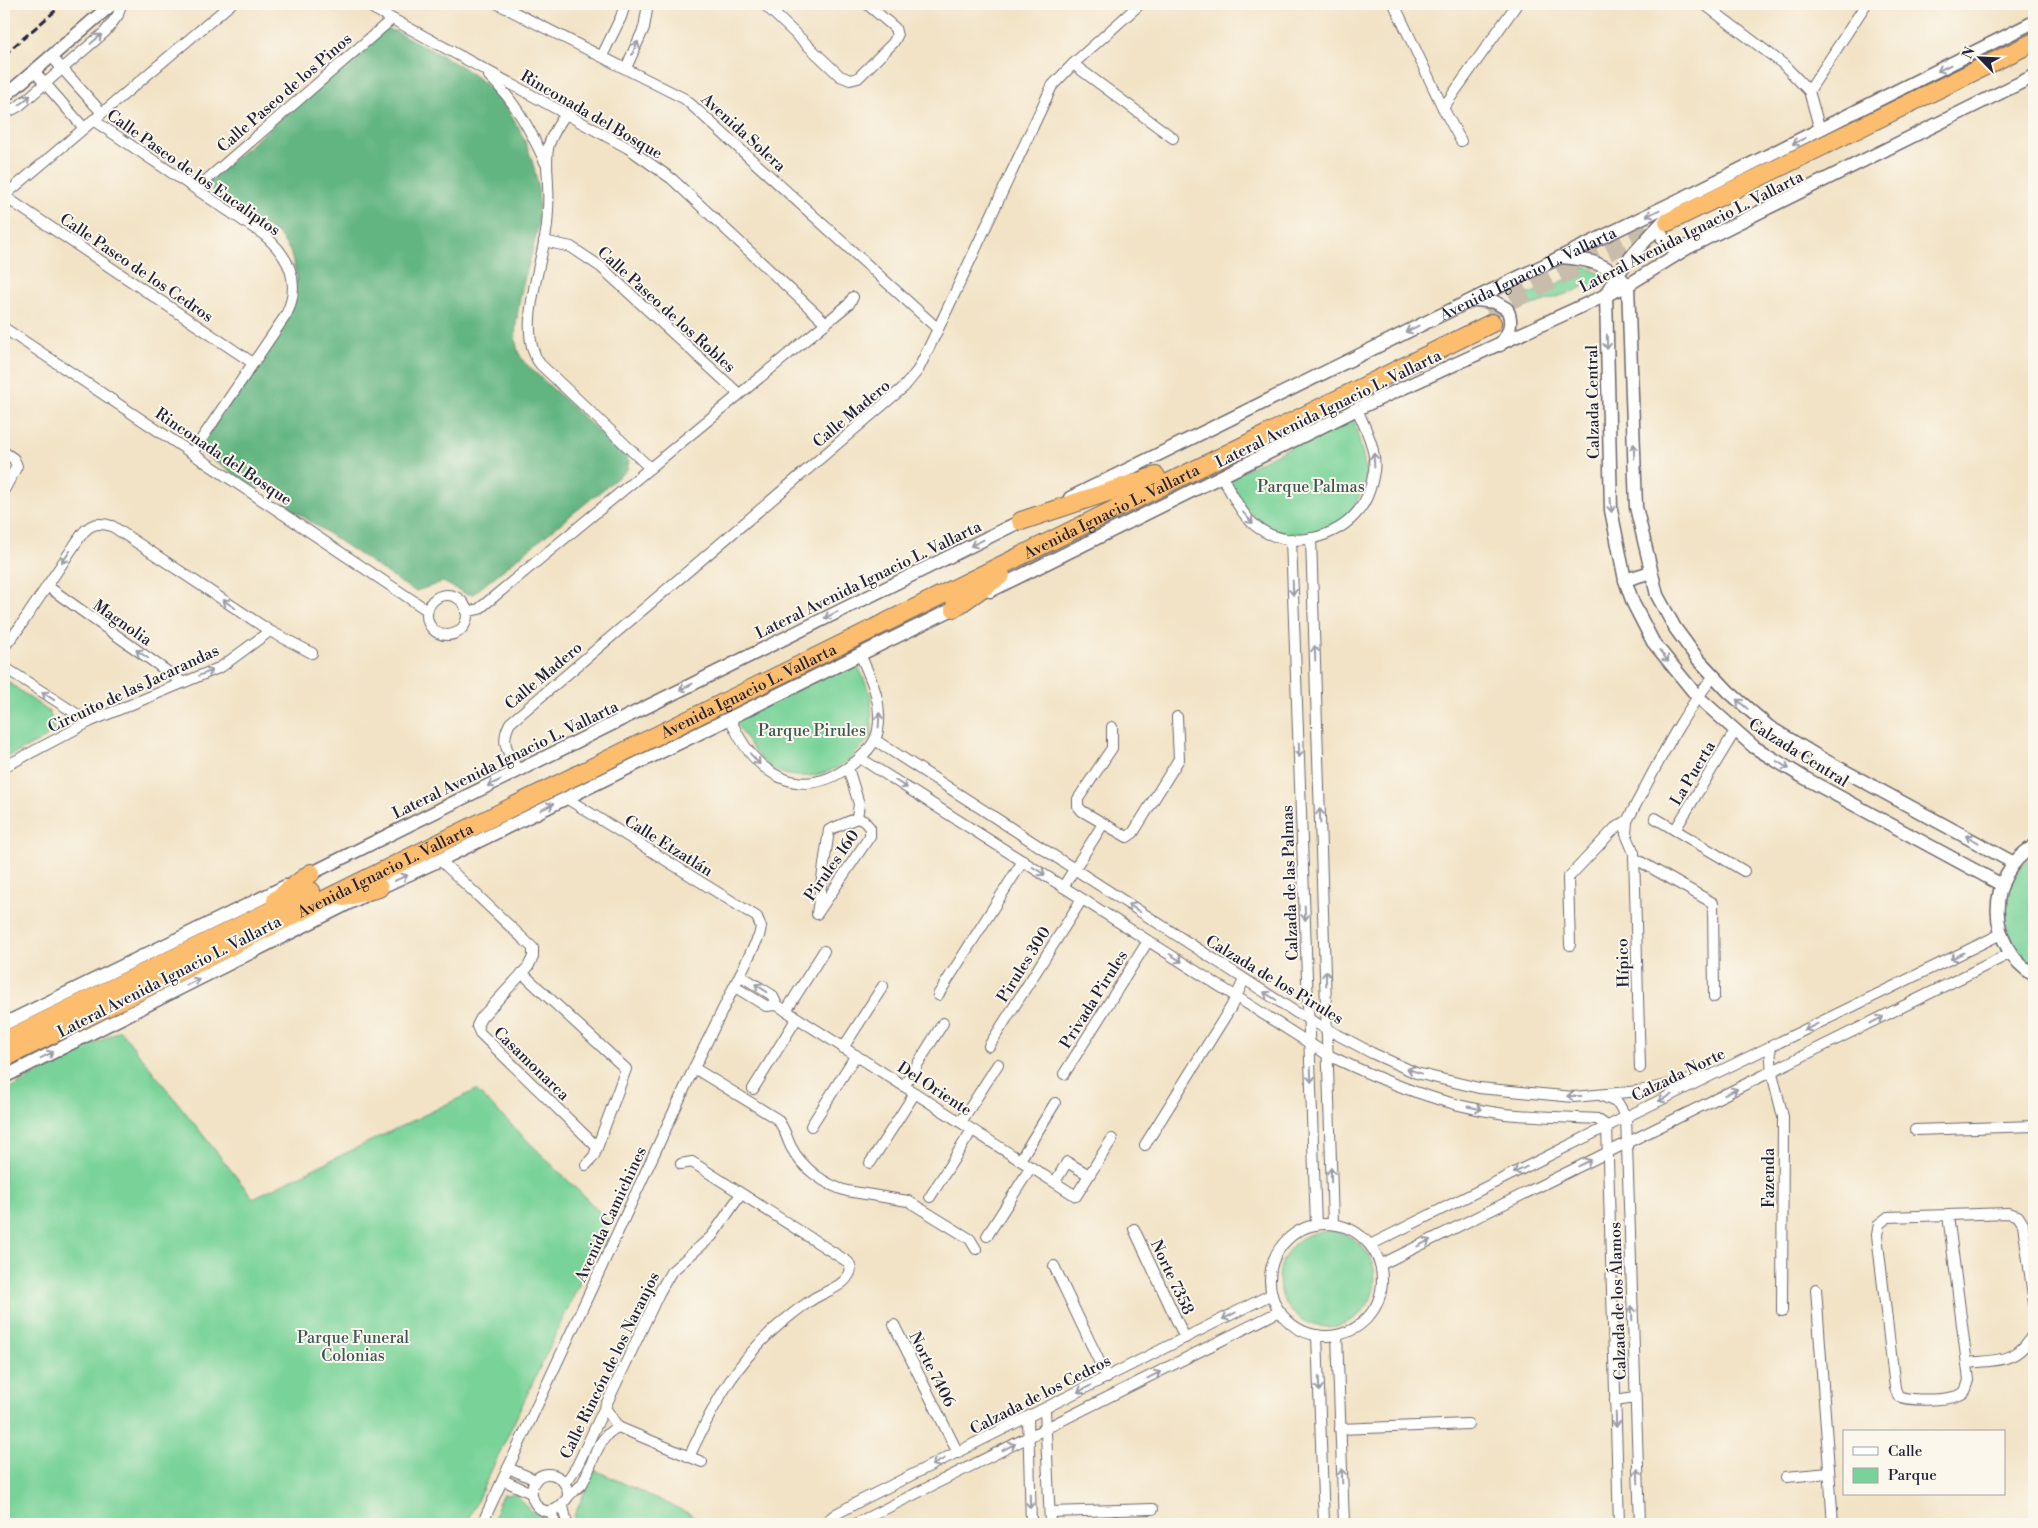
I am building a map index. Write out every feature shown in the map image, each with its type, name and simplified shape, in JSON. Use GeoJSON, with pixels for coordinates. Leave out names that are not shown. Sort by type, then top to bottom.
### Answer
{"type":"FeatureCollection","features":[{"type":"Feature","properties":{"kind":"highway"},"geometry":{"type":"LineString","coordinates":[[1667,227],[2034,42]]}},
{"type":"Feature","properties":{"kind":"highway"},"geometry":{"type":"LineString","coordinates":[[1667,227],[2034,55]]}},
{"type":"Feature","properties":{"kind":"highway","name":"Avenida Ignacio L. Vallarta"},"geometry":{"type":"LineString","coordinates":[[4,1041],[1156,476],[1490,318],[1049,542],[4,1058]]}},
{"type":"Feature","properties":{"kind":"highway"},"geometry":{"type":"LineString","coordinates":[[1021,521],[1156,476]]}},
{"type":"Feature","properties":{"kind":"highway"},"geometry":{"type":"LineString","coordinates":[[954,608],[1049,542]]}},
{"type":"Feature","properties":{"kind":"highway"},"geometry":{"type":"LineString","coordinates":[[239,927],[311,873]]}},
{"type":"Feature","properties":{"kind":"highway"},"geometry":{"type":"LineString","coordinates":[[308,907],[379,888]]}},
{"type":"Feature","properties":{"kind":"street"},"geometry":{"type":"LineString","coordinates":[[4,97],[112,4]]}},
{"type":"Feature","properties":{"kind":"street"},"geometry":{"type":"LineString","coordinates":[[4,114],[18,106],[105,32],[118,15],[122,4]]}},
{"type":"Feature","properties":{"kind":"street"},"geometry":{"type":"LineString","coordinates":[[4,196],[231,4]]}},
{"type":"Feature","properties":{"kind":"street","name":"Rinconada del Bosque"},"geometry":{"type":"LineString","coordinates":[[365,4],[628,148],[672,178],[826,323]]}},
{"type":"Feature","properties":{"kind":"street","name":"Avenida Solera"},"geometry":{"type":"LineString","coordinates":[[498,4],[669,90],[696,108],[938,330]]}},
{"type":"Feature","properties":{"kind":"street"},"geometry":{"type":"LineString","coordinates":[[602,56],[621,17],[625,4]]}},
{"type":"Feature","properties":{"kind":"street"},"geometry":{"type":"LineString","coordinates":[[626,68],[644,28],[648,4]]}},
{"type":"Feature","properties":{"kind":"street"},"geometry":{"type":"LineString","coordinates":[[764,4],[840,76],[850,80],[858,78],[893,43],[897,36],[895,28],[867,4]]}},
{"type":"Feature","properties":{"kind":"street","name":"Calle Madero"},"geometry":{"type":"LineString","coordinates":[[518,771],[506,746],[504,734],[510,723],[904,388],[918,370],[938,330],[1052,86],[1073,64],[1140,4]]}},
{"type":"Feature","properties":{"kind":"street"},"geometry":{"type":"LineString","coordinates":[[1394,4],[1443,108],[1461,141]]}},
{"type":"Feature","properties":{"kind":"street"},"geometry":{"type":"LineString","coordinates":[[1443,108],[1517,4]]}},
{"type":"Feature","properties":{"kind":"street"},"geometry":{"type":"LineString","coordinates":[[1809,91],[1866,4]]}},
{"type":"Feature","properties":{"kind":"street"},"geometry":{"type":"LineString","coordinates":[[1710,6],[1783,64],[1809,91],[1820,130]]}},
{"type":"Feature","properties":{"kind":"street","name":"Calle Paseo de los Pinos"},"geometry":{"type":"LineString","coordinates":[[196,189],[392,19]]}},
{"type":"Feature","properties":{"kind":"street","name":"Avenida Ignacio L. Vallarta"},"geometry":{"type":"LineString","coordinates":[[1021,521],[1689,195],[2034,22]]}},
{"type":"Feature","properties":{"kind":"street","name":"Calle Paseo de los Eucaliptos"},"geometry":{"type":"LineString","coordinates":[[51,56],[102,113]]}},
{"type":"Feature","properties":{"kind":"street"},"geometry":{"type":"LineString","coordinates":[[1073,64],[1173,138]]}},
{"type":"Feature","properties":{"kind":"street"},"geometry":{"type":"LineString","coordinates":[[480,67],[505,94],[530,128],[546,164]]}},
{"type":"Feature","properties":{"kind":"street","name":"Calle Paseo de los Eucaliptos"},"geometry":{"type":"LineString","coordinates":[[34,70],[84,128]]}},
{"type":"Feature","properties":{"kind":"street","name":"Lateral Avenida Ignacio L. Vallarta"},"geometry":{"type":"LineString","coordinates":[[4,1076],[379,888],[730,718],[1357,409],[1628,285],[1689,247],[2034,76]]}},
{"type":"Feature","properties":{"kind":"street"},"geometry":{"type":"LineString","coordinates":[[566,114],[550,143],[546,164],[548,186],[544,241],[532,298],[531,350],[540,364],[650,468]]}},
{"type":"Feature","properties":{"kind":"street","name":"Calle Paseo de los Eucaliptos"},"geometry":{"type":"LineString","coordinates":[[93,120],[273,242],[293,275],[294,284],[290,306],[192,453]]}},
{"type":"Feature","properties":{"kind":"street"},"geometry":{"type":"LineString","coordinates":[[1606,294],[1617,274],[1667,227],[1689,195]]}},
{"type":"Feature","properties":{"kind":"street","name":"Calle Paseo de los Cedros"},"geometry":{"type":"LineString","coordinates":[[4,196],[253,363]]}},
{"type":"Feature","properties":{"kind":"street"},"geometry":{"type":"LineString","coordinates":[[1667,227],[1663,239],[1670,246],[1689,247]]}},
{"type":"Feature","properties":{"kind":"street","name":"Calle Paseo de los Robles"},"geometry":{"type":"LineString","coordinates":[[544,241],[572,247],[601,267],[739,394]]}},
{"type":"Feature","properties":{"kind":"street"},"geometry":{"type":"LineString","coordinates":[[1561,257],[1590,260],[1617,274],[1628,285]]}},
{"type":"Feature","properties":{"kind":"street","name":"Calzada Central"},"geometry":{"type":"LineString","coordinates":[[1628,285],[1636,507],[1657,596],[1674,628],[1729,692],[1769,726],[1817,756],[2014,863]]}},
{"type":"Feature","properties":{"kind":"street","name":"Calzada Central"},"geometry":{"type":"LineString","coordinates":[[1606,294],[1611,510],[1625,580],[1633,603],[1654,642],[1697,696],[1754,747],[1803,777],[2002,885]]}},
{"type":"Feature","properties":{"kind":"street"},"geometry":{"type":"LineString","coordinates":[[466,612],[479,609],[849,304],[852,297]]}},
{"type":"Feature","properties":{"kind":"street"},"geometry":{"type":"LineString","coordinates":[[1473,300],[1494,302],[1507,309],[1511,325],[1509,333],[1500,345]]}},
{"type":"Feature","properties":{"kind":"street","name":"Rinconada del Bosque"},"geometry":{"type":"LineString","coordinates":[[4,328],[428,610]]}},
{"type":"Feature","properties":{"kind":"street"},"geometry":{"type":"LineString","coordinates":[[1222,477],[1245,515],[1257,527],[1273,535],[1291,539],[1327,535],[1346,524],[1360,509],[1369,492],[1374,470],[1374,450],[1357,409]]}},
{"type":"Feature","properties":{"kind":"street"},"geometry":{"type":"LineString","coordinates":[[4,452],[14,459],[17,466],[4,490]]}},
{"type":"Feature","properties":{"kind":"street","name":"Lateral Avenida Ignacio L. Vallarta"},"geometry":{"type":"LineString","coordinates":[[4,1024],[1021,521]]}},
{"type":"Feature","properties":{"kind":"street"},"geometry":{"type":"LineString","coordinates":[[4,647],[19,628],[82,534],[88,527],[99,523],[112,526],[270,631],[312,653]]}},
{"type":"Feature","properties":{"kind":"street","name":"Calzada de las Palmas"},"geometry":{"type":"LineString","coordinates":[[1311,538],[1333,1224]]}},
{"type":"Feature","properties":{"kind":"street","name":"Calzada de las Palmas"},"geometry":{"type":"LineString","coordinates":[[1291,539],[1316,1225]]}},
{"type":"Feature","properties":{"kind":"street"},"geometry":{"type":"LineString","coordinates":[[1625,580],[1652,572]]}},
{"type":"Feature","properties":{"kind":"street","name":"Magnolia"},"geometry":{"type":"LineString","coordinates":[[47,586],[182,682]]}},
{"type":"Feature","properties":{"kind":"street"},"geometry":{"type":"LineString","coordinates":[[444,596],[458,599],[464,604],[466,612],[465,623],[457,632],[446,635],[434,631],[428,622],[428,610],[431,603],[437,598],[444,596]]}},
{"type":"Feature","properties":{"kind":"street","name":"Circuito de las Jacarandas"},"geometry":{"type":"LineString","coordinates":[[4,767],[89,722],[221,667],[270,631]]}},
{"type":"Feature","properties":{"kind":"street"},"geometry":{"type":"LineString","coordinates":[[730,718],[737,736],[748,751],[760,765],[778,777],[794,782],[815,782],[832,777],[848,768],[860,758],[875,740],[878,732],[879,708],[870,676],[860,654]]}},
{"type":"Feature","properties":{"kind":"street"},"geometry":{"type":"LineString","coordinates":[[4,668],[89,722]]}},
{"type":"Feature","properties":{"kind":"street"},"geometry":{"type":"LineString","coordinates":[[1570,945],[1568,878],[1615,828],[1627,821],[1697,696],[1714,676]]}},
{"type":"Feature","properties":{"kind":"street"},"geometry":{"type":"LineString","coordinates":[[1112,727],[1112,748],[1078,799],[1078,806],[1082,811],[1127,837],[1133,833],[1179,760],[1177,717]]}},
{"type":"Feature","properties":{"kind":"street","name":"La Puerta"},"geometry":{"type":"LineString","coordinates":[[1675,830],[1735,731]]}},
{"type":"Feature","properties":{"kind":"street","name":"Calzada de los Pirules"},"geometry":{"type":"LineString","coordinates":[[875,740],[1244,980],[1309,1020],[1372,1054],[1416,1073],[1479,1088],[1554,1096],[1596,1096],[1639,1091],[1708,1076]]}},
{"type":"Feature","properties":{"kind":"street","name":"Calzada de los Pirules"},"geometry":{"type":"LineString","coordinates":[[860,758],[1328,1055],[1406,1090],[1456,1104],[1506,1114],[1597,1119],[1608,1126]]}},
{"type":"Feature","properties":{"kind":"street","name":"Pirules 160"},"geometry":{"type":"LineString","coordinates":[[848,768],[859,804],[857,818]]}},
{"type":"Feature","properties":{"kind":"street"},"geometry":{"type":"LineString","coordinates":[[1300,787],[1319,786]]}},
{"type":"Feature","properties":{"kind":"street","name":"Calle Etzatlán"},"geometry":{"type":"LineString","coordinates":[[566,798],[757,917]]}},
{"type":"Feature","properties":{"kind":"street","name":"Pirules 160"},"geometry":{"type":"LineString","coordinates":[[857,818],[864,821],[870,828],[870,836],[817,914],[829,830],[857,818]]}},
{"type":"Feature","properties":{"kind":"street","name":"La Puerta"},"geometry":{"type":"LineString","coordinates":[[1655,818],[1744,872]]}},
{"type":"Feature","properties":{"kind":"street","name":"Hípico"},"geometry":{"type":"LineString","coordinates":[[1627,821],[1626,834],[1634,853],[1640,1068]]}},
{"type":"Feature","properties":{"kind":"street"},"geometry":{"type":"LineString","coordinates":[[1063,887],[1103,824]]}},
{"type":"Feature","properties":{"kind":"street"},"geometry":{"type":"LineString","coordinates":[[2034,846],[2014,863],[2002,885],[1998,901],[1998,922],[2001,934],[2010,953],[2034,975]]}},
{"type":"Feature","properties":{"kind":"street"},"geometry":{"type":"LineString","coordinates":[[1634,858],[1712,903],[1714,997]]}},
{"type":"Feature","properties":{"kind":"street","name":"Casamonarca"},"geometry":{"type":"LineString","coordinates":[[440,860],[533,948],[533,957],[522,973],[480,1018],[477,1026],[480,1033],[597,1147]]}},
{"type":"Feature","properties":{"kind":"street"},"geometry":{"type":"LineString","coordinates":[[938,994],[1023,862]]}},
{"type":"Feature","properties":{"kind":"street","name":"Pirules 300"},"geometry":{"type":"LineString","coordinates":[[989,1046],[1082,898]]}},
{"type":"Feature","properties":{"kind":"street","name":"Avenida Camichines"},"geometry":{"type":"LineString","coordinates":[[482,1524],[694,1068],[741,976],[759,936],[761,927],[757,917]]}},
{"type":"Feature","properties":{"kind":"street","name":"Calzada Norte"},"geometry":{"type":"LineString","coordinates":[[1370,1245],[1708,1076],[2001,934]]}},
{"type":"Feature","properties":{"kind":"street","name":"Privada Pirules"},"geometry":{"type":"LineString","coordinates":[[1064,1074],[1148,941]]}},
{"type":"Feature","properties":{"kind":"street"},"geometry":{"type":"LineString","coordinates":[[786,1011],[824,952]]}},
{"type":"Feature","properties":{"kind":"street"},"geometry":{"type":"LineString","coordinates":[[1380,1265],[1626,1142],[1772,1073],[2010,953]]}},
{"type":"Feature","properties":{"kind":"street"},"geometry":{"type":"LineString","coordinates":[[522,973],[626,1069],[594,1156],[586,1165]]}},
{"type":"Feature","properties":{"kind":"street"},"geometry":{"type":"LineString","coordinates":[[735,987],[766,1006],[777,1005],[772,995],[741,976]]}},
{"type":"Feature","properties":{"kind":"street"},"geometry":{"type":"LineString","coordinates":[[1145,1145],[1236,997],[1244,980]]}},
{"type":"Feature","properties":{"kind":"street"},"geometry":{"type":"LineString","coordinates":[[843,1048],[884,986]]}},
{"type":"Feature","properties":{"kind":"street","name":"Del Oriente"},"geometry":{"type":"LineString","coordinates":[[777,1005],[1076,1196],[1089,1176]]}},
{"type":"Feature","properties":{"kind":"street"},"geometry":{"type":"LineString","coordinates":[[753,1089],[798,1018]]}},
{"type":"Feature","properties":{"kind":"street"},"geometry":{"type":"LineString","coordinates":[[904,1086],[943,1023]]}},
{"type":"Feature","properties":{"kind":"street","name":"Fazenda"},"geometry":{"type":"LineString","coordinates":[[1770,1047],[1772,1073],[1783,1117],[1782,1311]]}},
{"type":"Feature","properties":{"kind":"street"},"geometry":{"type":"LineString","coordinates":[[811,1126],[856,1056]]}},
{"type":"Feature","properties":{"kind":"street"},"geometry":{"type":"LineString","coordinates":[[961,1122],[998,1064]]}},
{"type":"Feature","properties":{"kind":"street"},"geometry":{"type":"LineString","coordinates":[[694,1068],[777,1119],[785,1130],[796,1155],[820,1178],[847,1191],[908,1201],[970,1239],[976,1249]]}},
{"type":"Feature","properties":{"kind":"street"},"geometry":{"type":"LineString","coordinates":[[870,1163],[915,1093]]}},
{"type":"Feature","properties":{"kind":"street"},"geometry":{"type":"LineString","coordinates":[[1596,1096],[1606,1097],[1618,1103],[1626,1117]]}},
{"type":"Feature","properties":{"kind":"street"},"geometry":{"type":"LineString","coordinates":[[1020,1160],[1055,1103]]}},
{"type":"Feature","properties":{"kind":"street","name":"Calzada de los Álamos"},"geometry":{"type":"LineString","coordinates":[[1626,1117],[1640,1524]]}},
{"type":"Feature","properties":{"kind":"street","name":"Calzada de los Álamos"},"geometry":{"type":"LineString","coordinates":[[1608,1126],[1619,1524]]}},
{"type":"Feature","properties":{"kind":"street"},"geometry":{"type":"LineString","coordinates":[[1914,1130],[2034,1126]]}},
{"type":"Feature","properties":{"kind":"street"},"geometry":{"type":"LineString","coordinates":[[930,1197],[972,1130]]}},
{"type":"Feature","properties":{"kind":"street"},"geometry":{"type":"LineString","coordinates":[[1055,1182],[1068,1162],[1089,1176],[1112,1139]]}},
{"type":"Feature","properties":{"kind":"street"},"geometry":{"type":"LineString","coordinates":[[681,1164],[692,1162],[848,1262],[851,1266],[845,1280],[813,1299],[784,1320],[747,1357],[716,1401],[689,1456]]}},
{"type":"Feature","properties":{"kind":"street"},"geometry":{"type":"LineString","coordinates":[[987,1236],[1030,1167]]}},
{"type":"Feature","properties":{"kind":"street","name":"Calle Rincón de los Naranjos"},"geometry":{"type":"LineString","coordinates":[[564,1480],[573,1473],[606,1409],[659,1293],[671,1272],[712,1236],[741,1194]]}},
{"type":"Feature","properties":{"kind":"street"},"geometry":{"type":"LineString","coordinates":[[1948,1215],[1969,1380],[1965,1391],[1956,1398],[1906,1400],[1898,1396],[1895,1388],[1877,1234],[1879,1224],[1888,1218],[1948,1215],[2008,1213],[2018,1216],[2023,1224],[2034,1296]]}},
{"type":"Feature","properties":{"kind":"street"},"geometry":{"type":"LineString","coordinates":[[1333,1224],[1354,1231],[1370,1245],[1380,1265],[1381,1291],[1377,1304],[1370,1315],[1355,1328],[1336,1335],[1317,1336],[1292,1325],[1280,1311],[1272,1294],[1271,1271],[1279,1250],[1295,1234],[1316,1225],[1333,1224]]}},
{"type":"Feature","properties":{"kind":"street","name":"Norte 7358"},"geometry":{"type":"LineString","coordinates":[[1134,1229],[1185,1338]]}},
{"type":"Feature","properties":{"kind":"street"},"geometry":{"type":"LineString","coordinates":[[1054,1266],[1107,1378]]}},
{"type":"Feature","properties":{"kind":"street"},"geometry":{"type":"LineString","coordinates":[[1816,1289],[1833,1524]]}},
{"type":"Feature","properties":{"kind":"street","name":"Calzada de los Cedros"},"geometry":{"type":"LineString","coordinates":[[823,1524],[844,1510],[1272,1294]]}},
{"type":"Feature","properties":{"kind":"street","name":"Calzada de los Cedros"},"geometry":{"type":"LineString","coordinates":[[856,1524],[1280,1311]]}},
{"type":"Feature","properties":{"kind":"street","name":"Norte 7406"},"geometry":{"type":"LineString","coordinates":[[894,1325],[958,1452]]}},
{"type":"Feature","properties":{"kind":"street"},"geometry":{"type":"LineString","coordinates":[[1967,1363],[1998,1360],[2018,1354],[2028,1344],[2034,1332]]}},
{"type":"Feature","properties":{"kind":"street"},"geometry":{"type":"LineString","coordinates":[[1336,1335],[1344,1524]]}},
{"type":"Feature","properties":{"kind":"street"},"geometry":{"type":"LineString","coordinates":[[1317,1336],[1324,1524]]}},
{"type":"Feature","properties":{"kind":"street"},"geometry":{"type":"LineString","coordinates":[[1616,1401],[1635,1398]]}},
{"type":"Feature","properties":{"kind":"street"},"geometry":{"type":"LineString","coordinates":[[606,1409],[618,1426],[702,1462]]}},
{"type":"Feature","properties":{"kind":"street"},"geometry":{"type":"LineString","coordinates":[[1045,1409],[1050,1524]]}},
{"type":"Feature","properties":{"kind":"street"},"geometry":{"type":"LineString","coordinates":[[1028,1417],[1031,1524]]}},
{"type":"Feature","properties":{"kind":"street"},"geometry":{"type":"LineString","coordinates":[[1340,1428],[1468,1424]]}},
{"type":"Feature","properties":{"kind":"street"},"geometry":{"type":"LineString","coordinates":[[568,1496],[568,1488],[564,1480],[560,1476],[552,1474],[543,1475],[536,1480],[532,1493],[533,1499],[540,1508],[551,1511],[562,1506],[568,1496],[581,1485],[607,1434],[618,1426]]}},
{"type":"Feature","properties":{"kind":"street"},"geometry":{"type":"LineString","coordinates":[[974,1444],[985,1459]]}},
{"type":"Feature","properties":{"kind":"street"},"geometry":{"type":"LineString","coordinates":[[585,1448],[596,1453]]}},
{"type":"Feature","properties":{"kind":"street"},"geometry":{"type":"LineString","coordinates":[[508,1468],[536,1480]]}},
{"type":"Feature","properties":{"kind":"street"},"geometry":{"type":"LineString","coordinates":[[1786,1477],[1829,1473]]}},
{"type":"Feature","properties":{"kind":"street"},"geometry":{"type":"LineString","coordinates":[[503,1480],[532,1493]]}},
{"type":"Feature","properties":{"kind":"street"},"geometry":{"type":"LineString","coordinates":[[562,1506],[568,1524]]}},
{"type":"Feature","properties":{"kind":"street"},"geometry":{"type":"LineString","coordinates":[[1050,1512],[1153,1510]]}},
{"type":"Feature","properties":{"kind":"street"},"geometry":{"type":"LineString","coordinates":[[551,1511],[555,1524]]}},
{"type":"Feature","properties":{"kind":"green space"},"geometry":{"type":"Polygon","coordinates":[[[383,29],[395,31],[465,69],[498,98],[511,116],[531,157],[539,201],[538,223],[519,304],[516,334],[517,348],[524,362],[626,457],[629,462],[627,470],[473,594],[466,594],[443,582],[416,591],[409,588],[286,505],[285,491],[280,487],[268,482],[258,489],[203,454],[200,447],[288,315],[297,278],[290,251],[280,236],[214,192],[210,186],[210,180],[383,29]]]}},
{"type":"Feature","properties":{"kind":"green space"},"geometry":{"type":"Polygon","coordinates":[[[1586,266],[1605,276],[1593,289],[1587,284],[1575,291],[1517,310],[1515,298],[1560,283],[1573,275],[1571,273],[1586,266]]]}},
{"type":"Feature","properties":{"kind":"green space","name":"Parque Palmas"},"geometry":{"type":"Polygon","coordinates":[[[1353,416],[1363,455],[1366,476],[1359,497],[1340,522],[1327,529],[1302,534],[1284,532],[1268,527],[1249,512],[1228,478],[1353,416]]]}},
{"type":"Feature","properties":{"kind":"green space","name":"Parque Pirules"},"geometry":{"type":"Polygon","coordinates":[[[856,661],[871,696],[872,736],[842,765],[819,774],[795,776],[772,769],[751,747],[734,720],[856,661]]]}},
{"type":"Feature","properties":{"kind":"green space"},"geometry":{"type":"Polygon","coordinates":[[[4,679],[49,712],[56,729],[43,739],[4,759],[4,679]]]}},
{"type":"Feature","properties":{"kind":"green space"},"geometry":{"type":"Polygon","coordinates":[[[2034,855],[2034,966],[2021,955],[2013,943],[2006,922],[2005,910],[2009,888],[2014,878],[2023,864],[2034,855]]]}},
{"type":"Feature","properties":{"kind":"green space","name":"Parque Funeral Colonias"},"geometry":{"type":"Polygon","coordinates":[[[120,1030],[253,1198],[476,1090],[609,1221],[466,1524],[4,1524],[4,1092],[120,1030]]]}},
{"type":"Feature","properties":{"kind":"green space"},"geometry":{"type":"Polygon","coordinates":[[[1327,1231],[1345,1235],[1361,1245],[1371,1261],[1375,1279],[1371,1297],[1361,1313],[1345,1323],[1327,1327],[1309,1323],[1293,1313],[1283,1297],[1279,1279],[1283,1261],[1293,1245],[1309,1235],[1327,1231]]]}},
{"type":"Feature","properties":{"kind":"green space"},"geometry":{"type":"Polygon","coordinates":[[[595,1470],[688,1513],[699,1519],[699,1524],[575,1524],[574,1516],[595,1470]]]}},
{"type":"Feature","properties":{"kind":"green space"},"geometry":{"type":"Polygon","coordinates":[[[516,1494],[531,1511],[546,1518],[548,1524],[492,1524],[498,1503],[503,1495],[516,1494]]]}},
{"type":"Feature","properties":{"kind":"tunnel"},"geometry":{"type":"LineString","coordinates":[[1487,312],[1663,225]]}},
{"type":"Feature","properties":{"kind":"railway"},"geometry":{"type":"LineString","coordinates":[[4,55],[63,4]]}}]}
